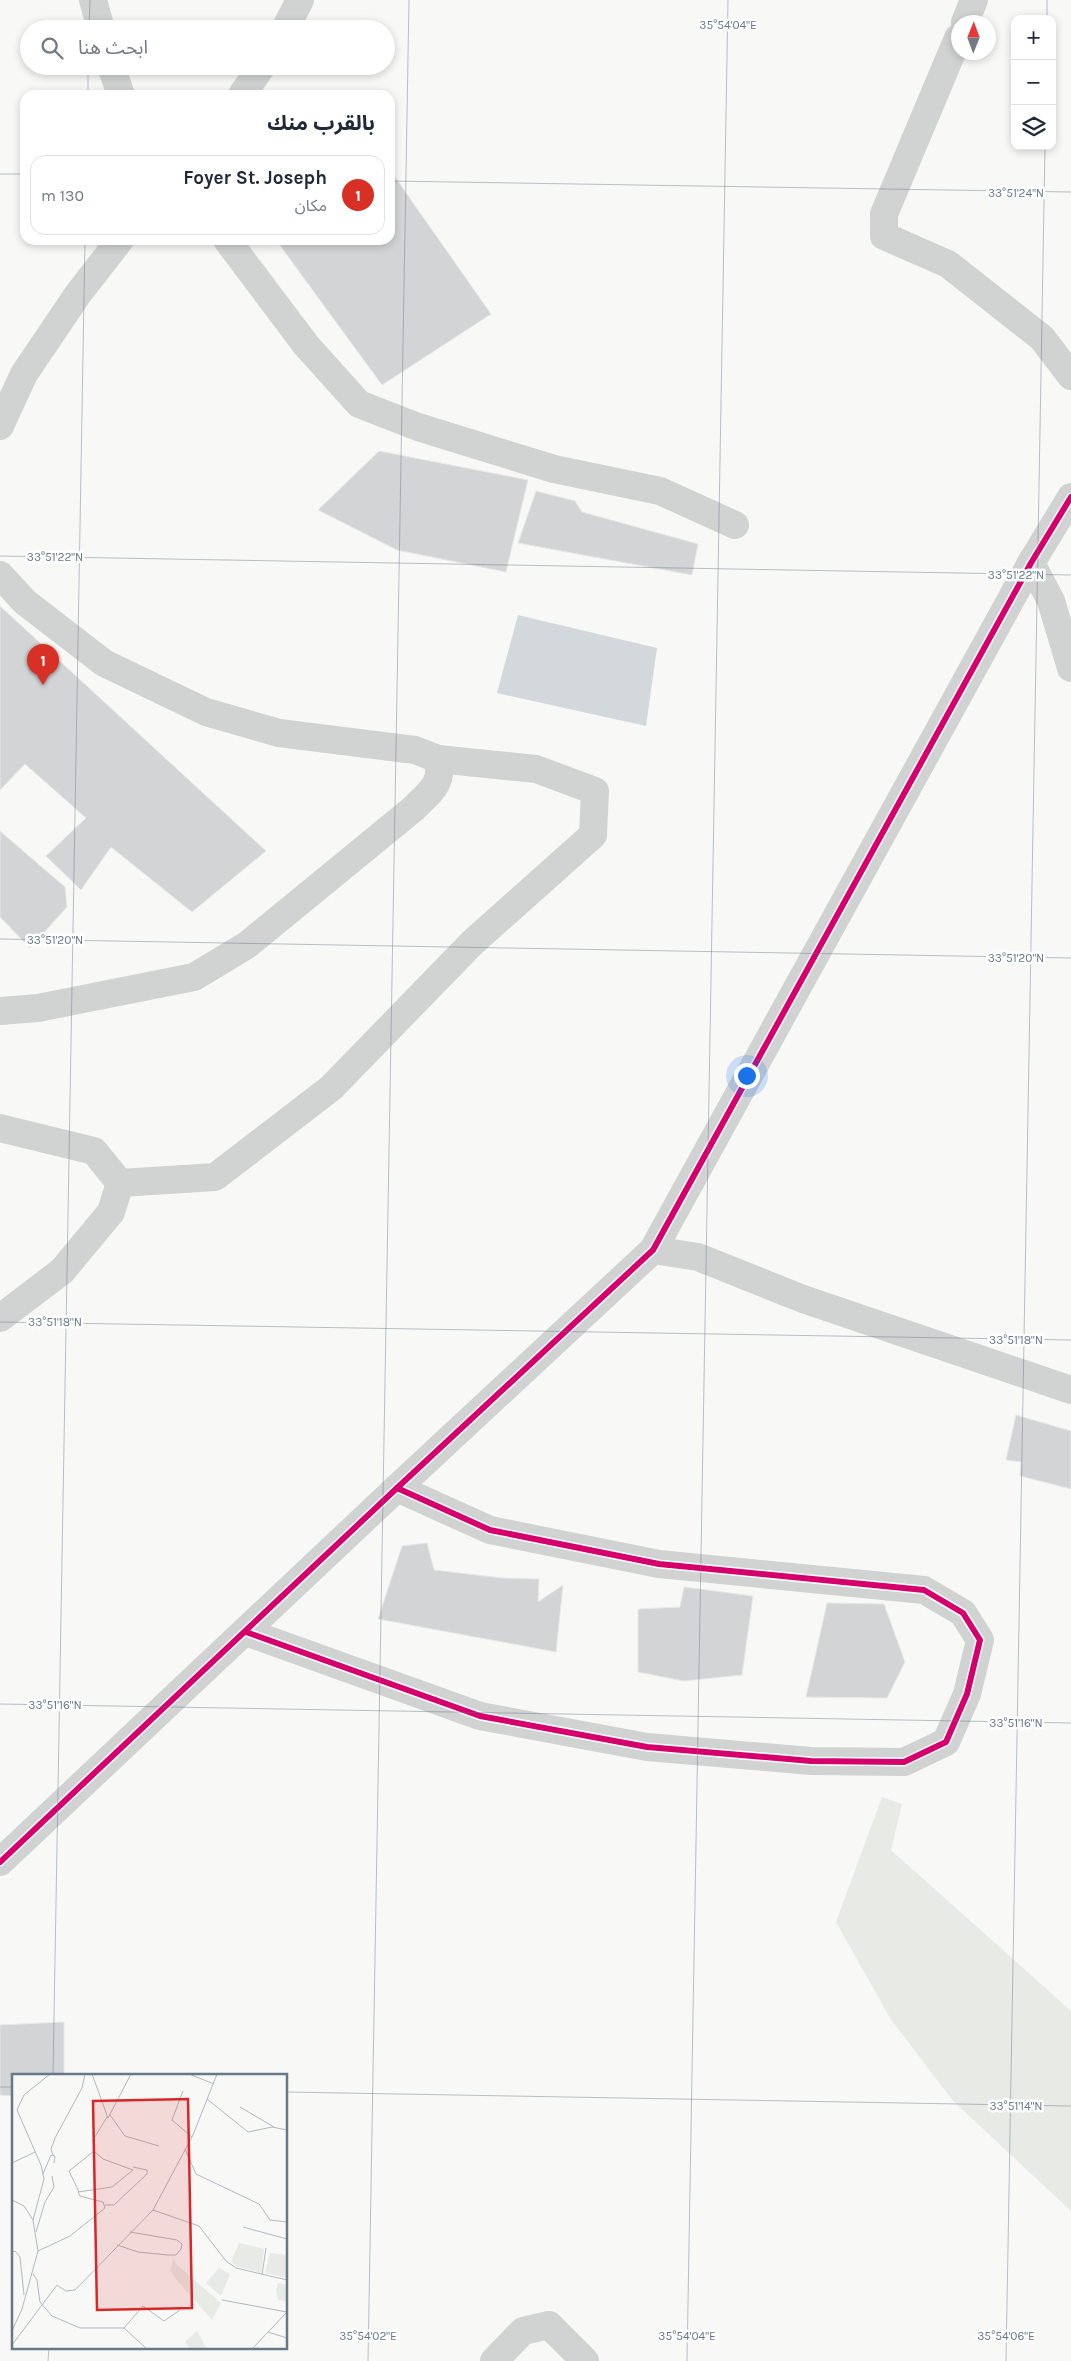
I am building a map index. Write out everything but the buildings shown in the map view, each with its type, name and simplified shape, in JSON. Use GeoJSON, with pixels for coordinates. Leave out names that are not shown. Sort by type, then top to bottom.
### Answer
{"type":"FeatureCollection","features":[{"type":"Feature","properties":{"kind":"street"},"geometry":{"type":"LineString","coordinates":[[93,0],[99,20]]}},
{"type":"Feature","properties":{"kind":"street"},"geometry":{"type":"LineString","coordinates":[[290,20],[300,0]]}},
{"type":"Feature","properties":{"kind":"street"},"geometry":{"type":"LineString","coordinates":[[968,15],[974,0]]}},
{"type":"Feature","properties":{"kind":"street"},"geometry":{"type":"LineString","coordinates":[[951,55],[884,214],[884,236],[948,264],[1042,338],[1071,376]]}},
{"type":"Feature","properties":{"kind":"street"},"geometry":{"type":"LineString","coordinates":[[115,75],[119,90]]}},
{"type":"Feature","properties":{"kind":"street"},"geometry":{"type":"LineString","coordinates":[[245,90],[256,75]]}},
{"type":"Feature","properties":{"kind":"street"},"geometry":{"type":"LineString","coordinates":[[0,426],[24,374],[78,294],[116,245]]}},
{"type":"Feature","properties":{"kind":"street"},"geometry":{"type":"LineString","coordinates":[[230,245],[306,345],[359,404],[418,427],[554,469],[660,492],[735,524]]}},
{"type":"Feature","properties":{"kind":"street"},"geometry":{"type":"LineString","coordinates":[[0,1862],[653,1250],[1031,563],[1071,497]]}},
{"type":"Feature","properties":{"kind":"street"},"geometry":{"type":"LineString","coordinates":[[1031,563],[1051,601],[1071,668]]}},
{"type":"Feature","properties":{"kind":"street"},"geometry":{"type":"LineString","coordinates":[[0,575],[25,602],[104,663],[206,712],[279,733],[415,750],[438,759],[536,769],[595,791],[593,835],[472,944],[331,1088],[216,1177],[120,1182]]}},
{"type":"Feature","properties":{"kind":"street"},"geometry":{"type":"LineString","coordinates":[[0,1011],[38,1008],[194,977],[246,945],[291,906],[413,809],[436,786],[441,771],[438,759]]}},
{"type":"Feature","properties":{"kind":"street"},"geometry":{"type":"LineString","coordinates":[[0,1128],[94,1151],[120,1182]]}},
{"type":"Feature","properties":{"kind":"street"},"geometry":{"type":"LineString","coordinates":[[0,1318],[62,1271],[111,1212],[120,1182]]}},
{"type":"Feature","properties":{"kind":"street"},"geometry":{"type":"LineString","coordinates":[[653,1250],[698,1257],[804,1299],[1071,1390]]}},
{"type":"Feature","properties":{"kind":"street"},"geometry":{"type":"LineString","coordinates":[[246,1632],[480,1716],[647,1747],[811,1761],[904,1762],[946,1742],[967,1694],[980,1640],[964,1613],[924,1590],[659,1564],[490,1530],[397,1488]]}},
{"type":"Feature","properties":{"kind":"street"},"geometry":{"type":"LineString","coordinates":[[494,2361],[524,2332],[549,2325],[585,2361]]}},
{"type":"Feature","properties":{"kind":"shaded area"},"geometry":{"type":"Polygon","coordinates":[[[518,615],[657,648],[646,726],[497,693],[518,615]]]}},
{"type":"Feature","properties":{"kind":"shaded area"},"geometry":{"type":"Polygon","coordinates":[[[882,1797],[902,1804],[891,1850],[1071,2011],[1071,2211],[953,2101],[890,2018],[836,1922],[882,1797]]]}},
{"type":"Feature","properties":{"kind":"cycle path"},"geometry":{"type":"LineString","coordinates":[[0,1862],[653,1250],[1031,563],[1071,497]]}},
{"type":"Feature","properties":{"kind":"cycle path"},"geometry":{"type":"LineString","coordinates":[[246,1632],[480,1716],[647,1747],[811,1761],[904,1762],[946,1742],[967,1694],[980,1640],[963,1613],[924,1590],[659,1564],[490,1530],[397,1488]]}},
{"type":"Feature","properties":{"kind":"place","name":"Foyer St. Joseph"},"geometry":{"type":"Point","coordinates":[43,685]}}]}
